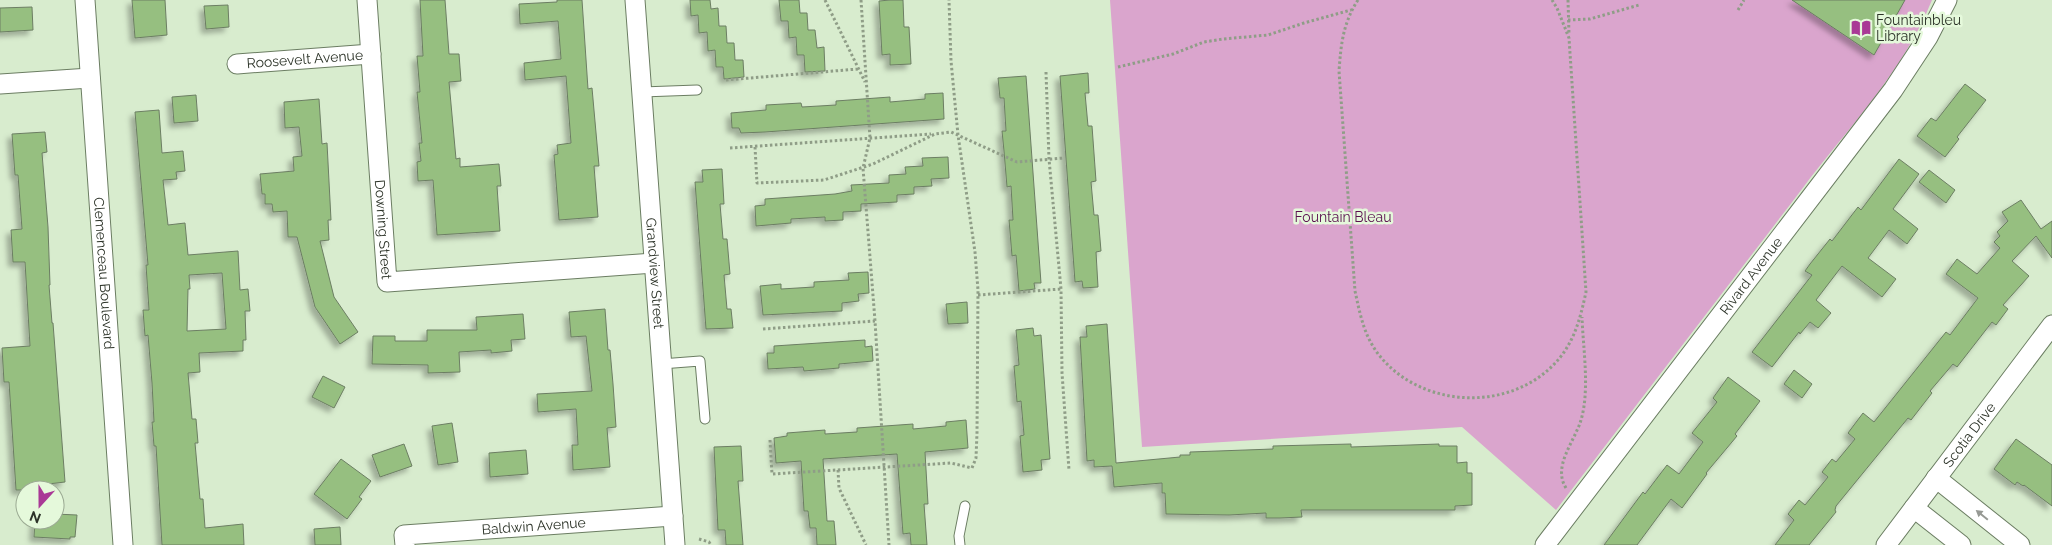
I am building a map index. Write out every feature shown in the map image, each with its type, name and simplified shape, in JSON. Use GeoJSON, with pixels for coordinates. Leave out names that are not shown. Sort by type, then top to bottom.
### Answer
{"type":"FeatureCollection","features":[{"type":"Feature","properties":{"kind":"street","name":"Clemenceau Boulevard"},"geometry":{"type":"LineString","coordinates":[[85,0],[123,545]]}},
{"type":"Feature","properties":{"kind":"street","name":"Downing Street"},"geometry":{"type":"LineString","coordinates":[[367,0],[387,282],[654,263]]}},
{"type":"Feature","properties":{"kind":"street","name":"Grandview Street"},"geometry":{"type":"LineString","coordinates":[[636,0],[675,545]]}},
{"type":"Feature","properties":{"kind":"street","name":"Rivard Avenue"},"geometry":{"type":"LineString","coordinates":[[1545,545],[1893,90],[1928,38],[1947,0]]}},
{"type":"Feature","properties":{"kind":"street","name":"Roosevelt Avenue"},"geometry":{"type":"LineString","coordinates":[[237,64],[371,54]]}},
{"type":"Feature","properties":{"kind":"street"},"geometry":{"type":"LineString","coordinates":[[0,84],[90,78]]}},
{"type":"Feature","properties":{"kind":"street","name":"Scotia Drive"},"geometry":{"type":"LineString","coordinates":[[1886,545],[2052,325]]}},
{"type":"Feature","properties":{"kind":"street"},"geometry":{"type":"LineString","coordinates":[[1936,478],[2020,545]]}},
{"type":"Feature","properties":{"kind":"street"},"geometry":{"type":"LineString","coordinates":[[1914,508],[1961,545]]}},
{"type":"Feature","properties":{"kind":"street","name":"Baldwin Avenue"},"geometry":{"type":"LineString","coordinates":[[405,545],[404,535],[673,516]]}},
{"type":"Feature","properties":{"kind":"lane"},"geometry":{"type":"LineString","coordinates":[[642,92],[697,90]]}},
{"type":"Feature","properties":{"kind":"lane"},"geometry":{"type":"LineString","coordinates":[[661,364],[700,361],[705,419]]}},
{"type":"Feature","properties":{"kind":"lane"},"geometry":{"type":"LineString","coordinates":[[960,545],[959,536],[965,506]]}},
{"type":"Feature","properties":{"kind":"path"},"geometry":{"type":"LineString","coordinates":[[826,0],[866,85]]}},
{"type":"Feature","properties":{"kind":"path"},"geometry":{"type":"LineString","coordinates":[[861,0],[870,138],[863,168],[889,545]]}},
{"type":"Feature","properties":{"kind":"path"},"geometry":{"type":"LineString","coordinates":[[770,440],[772,474],[951,463],[972,468],[976,458],[977,433],[978,296],[975,252],[958,135],[950,61],[949,0]]}},
{"type":"Feature","properties":{"kind":"path"},"geometry":{"type":"LineString","coordinates":[[1358,0],[1351,10],[1341,40],[1339,71],[1355,291],[1362,324],[1379,355],[1404,378],[1436,394],[1470,399],[1504,394],[1536,379],[1561,356],[1579,326],[1586,292],[1568,0]]}},
{"type":"Feature","properties":{"kind":"path"},"geometry":{"type":"LineString","coordinates":[[1552,0],[1558,8],[1569,38]]}},
{"type":"Feature","properties":{"kind":"path"},"geometry":{"type":"LineString","coordinates":[[1738,10],[1744,0]]}},
{"type":"Feature","properties":{"kind":"path"},"geometry":{"type":"LineString","coordinates":[[1568,20],[1590,19],[1639,5]]}},
{"type":"Feature","properties":{"kind":"path"},"geometry":{"type":"LineString","coordinates":[[1118,67],[1173,54],[1204,42],[1223,38],[1268,35],[1351,10]]}},
{"type":"Feature","properties":{"kind":"path"},"geometry":{"type":"LineString","coordinates":[[726,80],[858,69]]}},
{"type":"Feature","properties":{"kind":"path"},"geometry":{"type":"LineString","coordinates":[[1046,72],[1049,159],[1061,289],[1063,400],[1069,470]]}},
{"type":"Feature","properties":{"kind":"path"},"geometry":{"type":"LineString","coordinates":[[730,148],[952,132],[1017,162],[1064,158]]}},
{"type":"Feature","properties":{"kind":"path"},"geometry":{"type":"LineString","coordinates":[[755,147],[757,184],[824,180],[863,168],[935,134]]}},
{"type":"Feature","properties":{"kind":"path"},"geometry":{"type":"LineString","coordinates":[[978,296],[1061,289]]}},
{"type":"Feature","properties":{"kind":"path"},"geometry":{"type":"LineString","coordinates":[[1564,486],[1561,473],[1565,457],[1582,418],[1585,394],[1582,311]]}},
{"type":"Feature","properties":{"kind":"path"},"geometry":{"type":"LineString","coordinates":[[763,329],[875,321]]}},
{"type":"Feature","properties":{"kind":"path"},"geometry":{"type":"LineString","coordinates":[[838,470],[839,488],[866,545]]}},
{"type":"Feature","properties":{"kind":"path"},"geometry":{"type":"LineString","coordinates":[[699,539],[709,542],[711,545]]}},
{"type":"Feature","properties":{"kind":"green space","name":"Fountain Bleau"},"geometry":{"type":"Polygon","coordinates":[[[1110,0],[1932,0],[1906,51],[1873,99],[1556,510],[1462,427],[1142,447],[1110,0]]]}},
{"type":"Feature","properties":{"kind":"building"},"geometry":{"type":"Polygon","coordinates":[[[132,0],[165,0],[167,35],[135,38],[132,0]]]}},
{"type":"Feature","properties":{"kind":"building"},"geometry":{"type":"Polygon","coordinates":[[[420,0],[445,0],[449,54],[459,54],[461,81],[449,82],[456,159],[460,158],[460,167],[499,164],[501,186],[497,186],[500,231],[437,235],[433,180],[418,181],[417,162],[421,161],[419,143],[422,143],[417,92],[420,92],[417,56],[423,56],[420,0]]]}},
{"type":"Feature","properties":{"kind":"building"},"geometry":{"type":"Polygon","coordinates":[[[557,0],[582,0],[588,89],[592,88],[599,166],[594,166],[598,217],[559,220],[554,155],[558,154],[557,145],[571,143],[566,76],[525,80],[524,63],[561,59],[558,21],[520,24],[519,4],[557,2],[557,0]]]}},
{"type":"Feature","properties":{"kind":"building"},"geometry":{"type":"Polygon","coordinates":[[[690,0],[710,0],[711,9],[718,8],[719,26],[726,26],[727,43],[734,43],[735,60],[743,60],[744,77],[724,79],[723,67],[716,67],[715,50],[708,51],[707,32],[699,33],[698,15],[691,16],[690,0]]]}},
{"type":"Feature","properties":{"kind":"building"},"geometry":{"type":"Polygon","coordinates":[[[779,0],[799,0],[800,13],[807,13],[808,30],[815,30],[817,48],[824,47],[825,71],[805,72],[804,55],[797,55],[796,37],[789,38],[788,21],[781,21],[779,0]]]}},
{"type":"Feature","properties":{"kind":"building"},"geometry":{"type":"Polygon","coordinates":[[[903,0],[904,27],[909,27],[911,64],[890,65],[890,54],[882,55],[879,1],[903,0]]]}},
{"type":"Feature","properties":{"kind":"building","name":"Fountainbleu Library"},"geometry":{"type":"Polygon","coordinates":[[[1792,0],[1905,0],[1874,55],[1792,0]]]}},
{"type":"Feature","properties":{"kind":"building"},"geometry":{"type":"Polygon","coordinates":[[[228,5],[229,27],[206,29],[204,6],[228,5]]]}},
{"type":"Feature","properties":{"kind":"building"},"geometry":{"type":"Polygon","coordinates":[[[32,7],[33,30],[0,32],[0,8],[32,7]]]}},
{"type":"Feature","properties":{"kind":"building"},"geometry":{"type":"Polygon","coordinates":[[[1088,73],[1089,93],[1085,93],[1088,126],[1092,126],[1096,181],[1091,182],[1094,215],[1098,215],[1101,251],[1096,252],[1098,287],[1083,288],[1082,281],[1075,282],[1060,76],[1088,73]]]}},
{"type":"Feature","properties":{"kind":"building"},"geometry":{"type":"Polygon","coordinates":[[[1026,76],[1041,283],[1034,283],[1035,289],[1019,291],[1016,255],[1012,256],[1009,220],[1013,220],[1011,186],[1007,187],[1002,131],[1006,131],[1004,98],[1000,98],[998,78],[1026,76]]]}},
{"type":"Feature","properties":{"kind":"building"},"geometry":{"type":"Polygon","coordinates":[[[1965,84],[1986,100],[1957,137],[1959,139],[1945,157],[1917,136],[1931,118],[1936,121],[1965,84]]]}},
{"type":"Feature","properties":{"kind":"building"},"geometry":{"type":"Polygon","coordinates":[[[943,93],[944,119],[765,132],[741,133],[739,128],[732,128],[731,113],[766,110],[766,105],[801,103],[802,107],[836,105],[836,101],[890,97],[890,102],[925,99],[925,94],[943,93]]]}},
{"type":"Feature","properties":{"kind":"building"},"geometry":{"type":"Polygon","coordinates":[[[196,95],[198,121],[174,123],[172,97],[196,95]]]}},
{"type":"Feature","properties":{"kind":"building"},"geometry":{"type":"Polygon","coordinates":[[[319,99],[322,144],[327,143],[331,220],[328,220],[329,240],[320,241],[334,297],[358,332],[340,344],[315,307],[297,237],[288,237],[287,211],[273,212],[272,204],[265,204],[265,194],[262,194],[260,174],[294,171],[293,157],[302,156],[299,127],[285,128],[284,102],[319,99]]]}},
{"type":"Feature","properties":{"kind":"building"},"geometry":{"type":"Polygon","coordinates":[[[159,110],[162,153],[183,151],[185,171],[176,172],[177,179],[163,180],[168,225],[185,223],[188,255],[238,251],[240,290],[248,289],[250,311],[245,311],[246,340],[243,340],[243,351],[199,353],[200,372],[188,373],[192,419],[196,419],[198,443],[195,443],[200,499],[203,499],[205,528],[243,524],[244,545],[162,545],[156,446],[154,446],[152,422],[154,422],[152,383],[148,335],[145,336],[143,310],[149,310],[146,265],[148,265],[135,112],[159,110]],[[222,273],[189,275],[187,331],[226,329],[222,273]]]}},
{"type":"Feature","properties":{"kind":"building"},"geometry":{"type":"Polygon","coordinates":[[[45,132],[47,152],[42,153],[48,227],[49,285],[65,480],[15,480],[9,382],[4,382],[2,348],[30,346],[25,262],[13,262],[11,230],[22,229],[18,175],[15,175],[12,134],[45,132]]]}},
{"type":"Feature","properties":{"kind":"building"},"geometry":{"type":"Polygon","coordinates":[[[948,157],[949,178],[931,179],[932,186],[914,187],[914,194],[897,195],[897,202],[861,204],[861,211],[843,212],[843,220],[825,221],[825,217],[791,219],[791,223],[756,226],[755,206],[765,205],[765,199],[835,194],[852,191],[851,185],[889,183],[889,175],[906,174],[905,167],[923,166],[922,158],[948,157]]]}},
{"type":"Feature","properties":{"kind":"building"},"geometry":{"type":"Polygon","coordinates":[[[1899,159],[1919,174],[1893,209],[1918,229],[1907,244],[1889,230],[1868,258],[1896,279],[1882,297],[1842,266],[1816,300],[1831,313],[1818,328],[1810,322],[1800,334],[1799,332],[1772,367],[1752,352],[1812,275],[1805,271],[1810,264],[1830,239],[1832,241],[1858,207],[1861,210],[1899,159]]]}},
{"type":"Feature","properties":{"kind":"building"},"geometry":{"type":"Polygon","coordinates":[[[722,169],[724,204],[720,204],[723,239],[727,239],[730,274],[724,275],[727,309],[731,309],[733,328],[706,329],[695,182],[703,182],[702,170],[722,169]]]}},
{"type":"Feature","properties":{"kind":"building"},"geometry":{"type":"Polygon","coordinates":[[[1929,170],[1955,190],[1946,203],[1919,182],[1929,170]]]}},
{"type":"Feature","properties":{"kind":"building"},"geometry":{"type":"Polygon","coordinates":[[[2021,200],[2041,229],[2052,221],[2052,258],[2036,236],[2012,261],[2029,276],[2003,305],[2008,309],[1996,325],[1992,322],[1957,367],[1953,364],[1930,391],[1932,393],[1911,420],[1908,418],[1836,506],[1836,512],[1809,545],[1775,545],[1794,520],[1788,514],[1799,500],[1805,505],[1828,477],[1822,472],[1832,459],[1836,462],[1855,439],[1848,433],[1863,413],[1874,422],[1946,332],[1950,335],[1978,298],[1946,274],[1957,259],[1977,274],[2000,248],[1994,242],[2000,236],[1997,232],[2008,221],[2002,212],[2021,200]]]}},
{"type":"Feature","properties":{"kind":"building"},"geometry":{"type":"Polygon","coordinates":[[[868,272],[869,293],[858,294],[859,301],[842,303],[842,311],[763,315],[760,286],[781,284],[781,289],[814,287],[814,282],[849,280],[848,273],[868,272]]]}},
{"type":"Feature","properties":{"kind":"building"},"geometry":{"type":"Polygon","coordinates":[[[967,302],[968,323],[948,324],[946,304],[967,302]]]}},
{"type":"Feature","properties":{"kind":"building"},"geometry":{"type":"Polygon","coordinates":[[[605,309],[616,427],[607,428],[610,467],[573,470],[572,445],[578,445],[576,409],[538,412],[537,394],[592,391],[586,336],[571,337],[569,312],[605,309]]]}},
{"type":"Feature","properties":{"kind":"building"},"geometry":{"type":"Polygon","coordinates":[[[523,314],[525,339],[511,340],[512,351],[491,353],[491,350],[459,352],[460,372],[428,373],[428,365],[372,364],[373,336],[395,336],[395,341],[427,341],[427,330],[477,330],[476,317],[523,314]]]}},
{"type":"Feature","properties":{"kind":"building"},"geometry":{"type":"Polygon","coordinates":[[[1107,324],[1116,463],[1180,457],[1180,455],[1190,455],[1190,452],[1273,449],[1273,446],[1351,444],[1351,447],[1439,444],[1439,446],[1457,446],[1457,463],[1467,462],[1467,473],[1472,473],[1472,505],[1455,506],[1455,510],[1301,510],[1302,517],[1280,518],[1266,518],[1266,513],[1229,515],[1166,514],[1165,493],[1162,493],[1162,483],[1114,487],[1112,466],[1094,467],[1094,460],[1087,461],[1080,337],[1087,337],[1086,326],[1107,324]]]}},
{"type":"Feature","properties":{"kind":"building"},"geometry":{"type":"Polygon","coordinates":[[[1033,328],[1034,336],[1041,335],[1050,459],[1041,460],[1042,470],[1023,472],[1020,436],[1024,435],[1021,401],[1017,402],[1014,366],[1019,365],[1016,330],[1033,328]]]}},
{"type":"Feature","properties":{"kind":"building"},"geometry":{"type":"Polygon","coordinates":[[[865,340],[865,347],[872,346],[873,361],[839,364],[839,368],[804,371],[803,367],[768,369],[767,353],[774,353],[774,346],[865,340]]]}},
{"type":"Feature","properties":{"kind":"building"},"geometry":{"type":"Polygon","coordinates":[[[1794,370],[1812,384],[1802,398],[1784,384],[1794,370]]]}},
{"type":"Feature","properties":{"kind":"building"},"geometry":{"type":"Polygon","coordinates":[[[323,376],[345,387],[334,408],[312,397],[323,376]]]}},
{"type":"Feature","properties":{"kind":"building"},"geometry":{"type":"Polygon","coordinates":[[[1728,377],[1760,401],[1735,434],[1737,436],[1706,473],[1682,508],[1671,499],[1637,545],[1604,545],[1643,492],[1645,494],[1667,465],[1679,474],[1703,442],[1692,433],[1717,402],[1713,398],[1728,377]]]}},
{"type":"Feature","properties":{"kind":"building"},"geometry":{"type":"Polygon","coordinates":[[[966,420],[968,448],[925,452],[928,504],[924,504],[927,545],[911,545],[910,533],[903,534],[897,454],[823,459],[827,521],[834,521],[836,545],[817,545],[816,528],[810,528],[808,511],[804,511],[801,461],[776,463],[774,438],[787,436],[787,433],[825,430],[825,434],[857,432],[857,428],[913,424],[913,429],[946,426],[946,422],[966,420]]]}},
{"type":"Feature","properties":{"kind":"building"},"geometry":{"type":"Polygon","coordinates":[[[452,423],[458,462],[438,465],[432,426],[452,423]]]}},
{"type":"Feature","properties":{"kind":"building"},"geometry":{"type":"Polygon","coordinates":[[[2016,439],[2052,465],[2052,506],[2024,485],[2017,482],[2015,485],[1994,469],[2016,439]]]}},
{"type":"Feature","properties":{"kind":"building"},"geometry":{"type":"Polygon","coordinates":[[[404,444],[412,466],[380,477],[372,455],[404,444]]]}},
{"type":"Feature","properties":{"kind":"building"},"geometry":{"type":"Polygon","coordinates":[[[741,446],[743,481],[738,481],[743,545],[726,545],[725,530],[718,530],[714,447],[741,446]]]}},
{"type":"Feature","properties":{"kind":"building"},"geometry":{"type":"Polygon","coordinates":[[[526,450],[528,474],[490,477],[489,453],[526,450]]]}},
{"type":"Feature","properties":{"kind":"building"},"geometry":{"type":"Polygon","coordinates":[[[341,459],[371,481],[359,497],[362,499],[347,519],[314,494],[341,459]]]}},
{"type":"Feature","properties":{"kind":"building"},"geometry":{"type":"Polygon","coordinates":[[[65,514],[77,515],[75,537],[70,537],[70,539],[34,537],[34,530],[65,530],[65,514]]]}},
{"type":"Feature","properties":{"kind":"building"},"geometry":{"type":"Polygon","coordinates":[[[340,527],[341,545],[315,545],[314,529],[340,527]]]}},
{"type":"Feature","properties":{"kind":"place","name":"Fountainbleu Library"},"geometry":{"type":"Point","coordinates":[1861,28]}}]}
